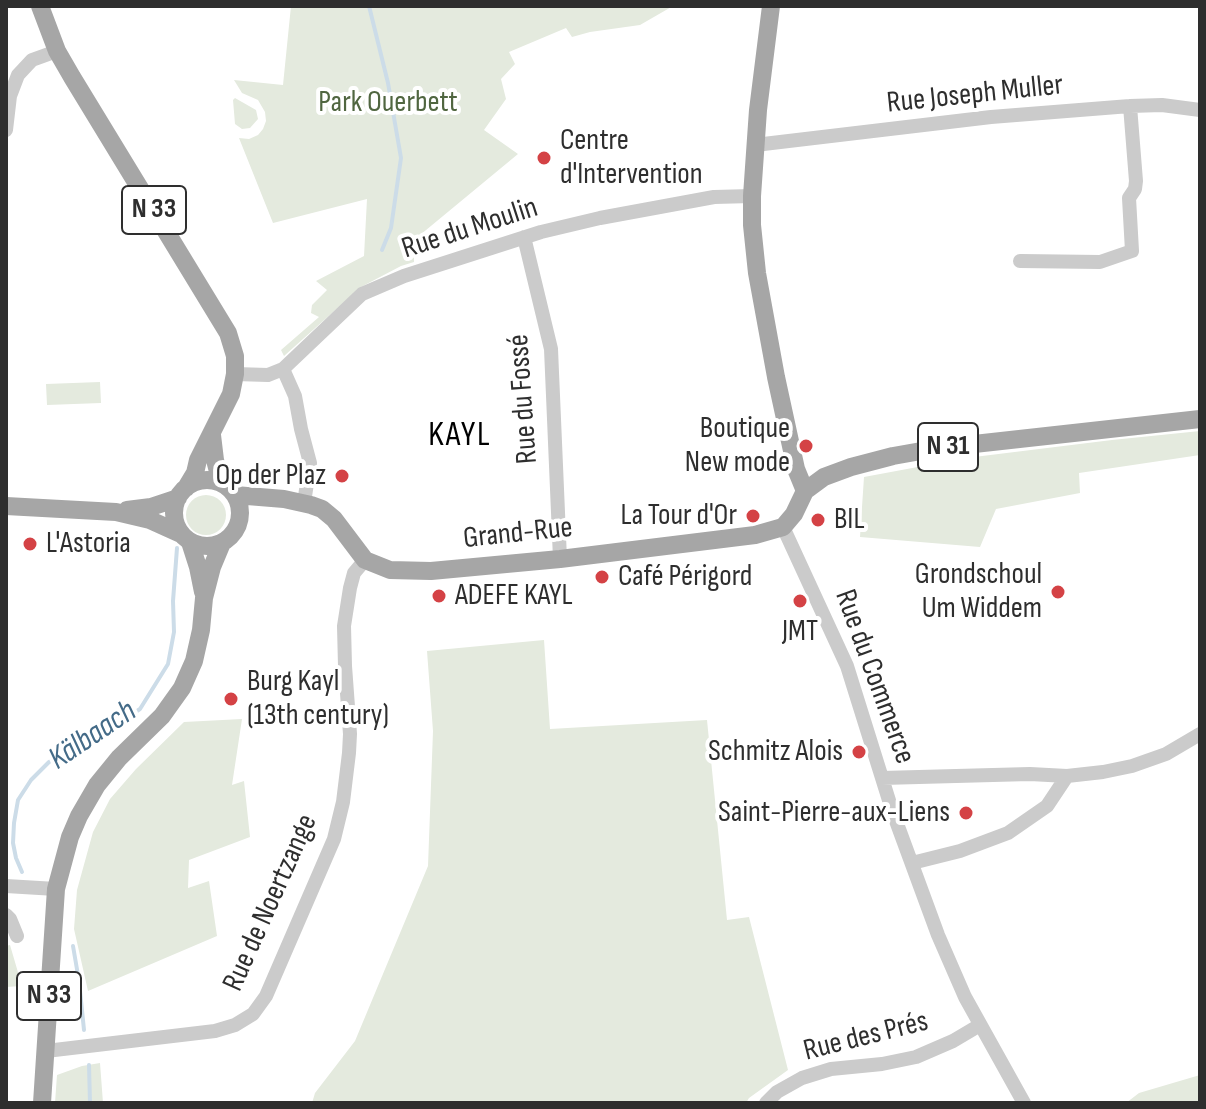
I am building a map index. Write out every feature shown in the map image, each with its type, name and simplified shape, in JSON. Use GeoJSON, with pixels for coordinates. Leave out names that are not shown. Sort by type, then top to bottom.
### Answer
{"type":"FeatureCollection","features":[{"type":"Feature","properties":{"kind":"main road","name":"N 33"},"geometry":{"type":"LineString","coordinates":[[40,6],[57,51],[228,333],[235,356],[231,394],[198,460],[195,473],[182,493]]}},
{"type":"Feature","properties":{"kind":"main road"},"geometry":{"type":"LineString","coordinates":[[771,6],[761,75],[752,225],[763,304],[796,469],[805,491]]}},
{"type":"Feature","properties":{"kind":"main road","name":"N 31"},"geometry":{"type":"LineString","coordinates":[[783,527],[794,514],[805,491],[824,477],[893,456],[938,448],[1200,419]]}},
{"type":"Feature","properties":{"kind":"main road"},"geometry":{"type":"LineString","coordinates":[[6,506],[116,512],[150,520],[200,546],[222,543],[232,535],[241,514],[239,504],[228,489],[215,460],[212,432]]}},
{"type":"Feature","properties":{"kind":"main road"},"geometry":{"type":"LineString","coordinates":[[116,512],[151,507],[182,493],[197,482],[209,480],[228,489],[322,509],[334,519],[365,560]]}},
{"type":"Feature","properties":{"kind":"main road"},"geometry":{"type":"LineString","coordinates":[[182,493],[174,510],[175,523],[186,538]]}},
{"type":"Feature","properties":{"kind":"main road"},"geometry":{"type":"LineString","coordinates":[[239,524],[259,510],[284,499]]}},
{"type":"Feature","properties":{"kind":"main road","name":"Grand-Rue"},"geometry":{"type":"LineString","coordinates":[[365,560],[390,570],[431,571],[755,535],[783,527]]}},
{"type":"Feature","properties":{"kind":"main road","name":"N 33"},"geometry":{"type":"LineString","coordinates":[[186,538],[198,567],[204,598]]}},
{"type":"Feature","properties":{"kind":"main road","name":"N 33"},"geometry":{"type":"LineString","coordinates":[[42,1103],[56,889],[70,837],[97,785],[119,758],[162,716],[182,688],[194,661],[204,598],[222,543]]}},
{"type":"Feature","properties":{"kind":"street"},"geometry":{"type":"LineString","coordinates":[[6,130],[10,96],[18,75],[32,60],[57,51]]}},
{"type":"Feature","properties":{"kind":"street","name":"Rue Joseph Muller"},"geometry":{"type":"LineString","coordinates":[[755,145],[991,117],[1130,106],[1162,105],[1200,110]]}},
{"type":"Feature","properties":{"kind":"street"},"geometry":{"type":"LineString","coordinates":[[1020,261],[1100,262],[1132,251],[1129,198],[1136,181],[1130,106]]}},
{"type":"Feature","properties":{"kind":"street","name":"Rue du Moulin"},"geometry":{"type":"LineString","coordinates":[[283,369],[362,294],[404,276],[524,237],[600,218],[714,197],[752,196]]}},
{"type":"Feature","properties":{"kind":"street","name":"Rue du Fossé"},"geometry":{"type":"LineString","coordinates":[[524,237],[551,349],[560,559]]}},
{"type":"Feature","properties":{"kind":"street"},"geometry":{"type":"LineString","coordinates":[[235,374],[268,375],[283,369],[295,396],[310,463],[304,503]]}},
{"type":"Feature","properties":{"kind":"street","name":"Rue du Commerce"},"geometry":{"type":"LineString","coordinates":[[783,527],[847,666],[892,810],[938,935],[980,1025],[1024,1103]]}},
{"type":"Feature","properties":{"kind":"street","name":"Rue de Noertzange"},"geometry":{"type":"LineString","coordinates":[[46,1051],[215,1031],[235,1025],[253,1014],[266,996],[334,839],[343,802],[350,734],[344,626],[354,573],[365,560]]}},
{"type":"Feature","properties":{"kind":"street"},"geometry":{"type":"LineString","coordinates":[[882,778],[1067,776],[1132,766],[1166,754],[1200,734]]}},
{"type":"Feature","properties":{"kind":"street"},"geometry":{"type":"LineString","coordinates":[[912,863],[960,851],[1008,833],[1047,806],[1067,776]]}},
{"type":"Feature","properties":{"kind":"street"},"geometry":{"type":"LineString","coordinates":[[6,886],[56,889]]}},
{"type":"Feature","properties":{"kind":"street"},"geometry":{"type":"LineString","coordinates":[[6,915],[17,936]]}},
{"type":"Feature","properties":{"kind":"street","name":"Rue des Prés"},"geometry":{"type":"LineString","coordinates":[[766,1103],[777,1092],[802,1078],[831,1069],[916,1057],[980,1025]]}},
{"type":"Feature","properties":{"kind":"green space","name":"Park Ouerbett"},"geometry":{"type":"Polygon","coordinates":[[[291,6],[673,6],[640,25],[572,37],[566,28],[509,52],[515,64],[501,79],[506,99],[484,130],[518,154],[414,240],[414,262],[361,287],[284,356],[281,350],[319,317],[311,313],[312,305],[327,290],[316,281],[364,256],[367,199],[273,223],[239,138],[249,139],[258,135],[266,121],[258,100],[242,93],[234,80],[283,85],[291,6]]]}},
{"type":"Feature","properties":{"kind":"green space"},"geometry":{"type":"Polygon","coordinates":[[[235,98],[256,110],[258,119],[250,128],[242,129],[235,124],[235,98]]]}},
{"type":"Feature","properties":{"kind":"green space"},"geometry":{"type":"Polygon","coordinates":[[[100,382],[101,403],[47,405],[46,384],[100,382]]]}},
{"type":"Feature","properties":{"kind":"green space"},"geometry":{"type":"Polygon","coordinates":[[[1200,431],[1200,455],[1079,473],[1080,493],[996,509],[980,547],[860,537],[864,477],[966,458],[1200,431]]]}},
{"type":"Feature","properties":{"kind":"green space"},"geometry":{"type":"Polygon","coordinates":[[[206,495],[220,501],[226,515],[220,529],[206,535],[192,529],[186,515],[192,501],[206,495]]]}},
{"type":"Feature","properties":{"kind":"green space"},"geometry":{"type":"Polygon","coordinates":[[[544,640],[550,729],[707,720],[727,920],[749,917],[788,1070],[746,1103],[312,1103],[315,1093],[355,1041],[428,866],[433,731],[427,651],[544,640]]]}},
{"type":"Feature","properties":{"kind":"green space"},"geometry":{"type":"Polygon","coordinates":[[[242,719],[232,785],[244,781],[250,837],[189,860],[188,888],[209,881],[217,936],[88,991],[74,929],[77,890],[93,832],[110,799],[184,722],[242,719]]]}},
{"type":"Feature","properties":{"kind":"green space"},"geometry":{"type":"Polygon","coordinates":[[[10,945],[22,986],[6,987],[6,946],[10,945]]]}},
{"type":"Feature","properties":{"kind":"green space"},"geometry":{"type":"Polygon","coordinates":[[[100,1063],[103,1103],[55,1103],[57,1075],[100,1063]]]}},
{"type":"Feature","properties":{"kind":"green space"},"geometry":{"type":"Polygon","coordinates":[[[1200,1075],[1200,1103],[1126,1103],[1139,1093],[1200,1075]]]}},
{"type":"Feature","properties":{"kind":"waterway","name":"Kälbaach"},"geometry":{"type":"LineString","coordinates":[[369,6],[388,83],[401,158],[391,228],[382,250]]}},
{"type":"Feature","properties":{"kind":"waterway","name":"Kälbaach"},"geometry":{"type":"LineString","coordinates":[[22,872],[13,843],[14,823],[18,800],[31,780],[49,762],[140,709],[168,664],[174,632],[177,548]]}},
{"type":"Feature","properties":{"kind":"waterway","name":"Kälbaach"},"geometry":{"type":"LineString","coordinates":[[73,946],[84,1030]]}},
{"type":"Feature","properties":{"kind":"waterway","name":"Kälbaach"},"geometry":{"type":"LineString","coordinates":[[89,1065],[90,1103]]}},
{"type":"Feature","properties":{"kind":"place","name":"Centre d'Intervention"},"geometry":{"type":"Point","coordinates":[544,158]}},
{"type":"Feature","properties":{"kind":"place","name":"Boutique New mode"},"geometry":{"type":"Point","coordinates":[806,446]}},
{"type":"Feature","properties":{"kind":"place","name":"Op der Plaz"},"geometry":{"type":"Point","coordinates":[342,476]}},
{"type":"Feature","properties":{"kind":"place","name":"La Tour d'Or"},"geometry":{"type":"Point","coordinates":[753,516]}},
{"type":"Feature","properties":{"kind":"place","name":"BIL"},"geometry":{"type":"Point","coordinates":[818,520]}},
{"type":"Feature","properties":{"kind":"place","name":"L'Astoria"},"geometry":{"type":"Point","coordinates":[30,544]}},
{"type":"Feature","properties":{"kind":"place","name":"Café Périgord"},"geometry":{"type":"Point","coordinates":[602,577]}},
{"type":"Feature","properties":{"kind":"place","name":"Grondschoul Um Widdem"},"geometry":{"type":"Point","coordinates":[1058,592]}},
{"type":"Feature","properties":{"kind":"place","name":"ADEFE KAYL"},"geometry":{"type":"Point","coordinates":[439,596]}},
{"type":"Feature","properties":{"kind":"place","name":"JMT"},"geometry":{"type":"Point","coordinates":[800,601]}},
{"type":"Feature","properties":{"kind":"place","name":"Burg Kayl (13th century)"},"geometry":{"type":"Point","coordinates":[231,699]}},
{"type":"Feature","properties":{"kind":"place","name":"Schmitz Alois"},"geometry":{"type":"Point","coordinates":[859,752]}},
{"type":"Feature","properties":{"kind":"place","name":"Saint-Pierre-aux-Liens"},"geometry":{"type":"Point","coordinates":[966,813]}},
{"type":"Feature","properties":{"kind":"district","name":"KAYL"},"geometry":{"type":"Point","coordinates":[460,436]}}]}
